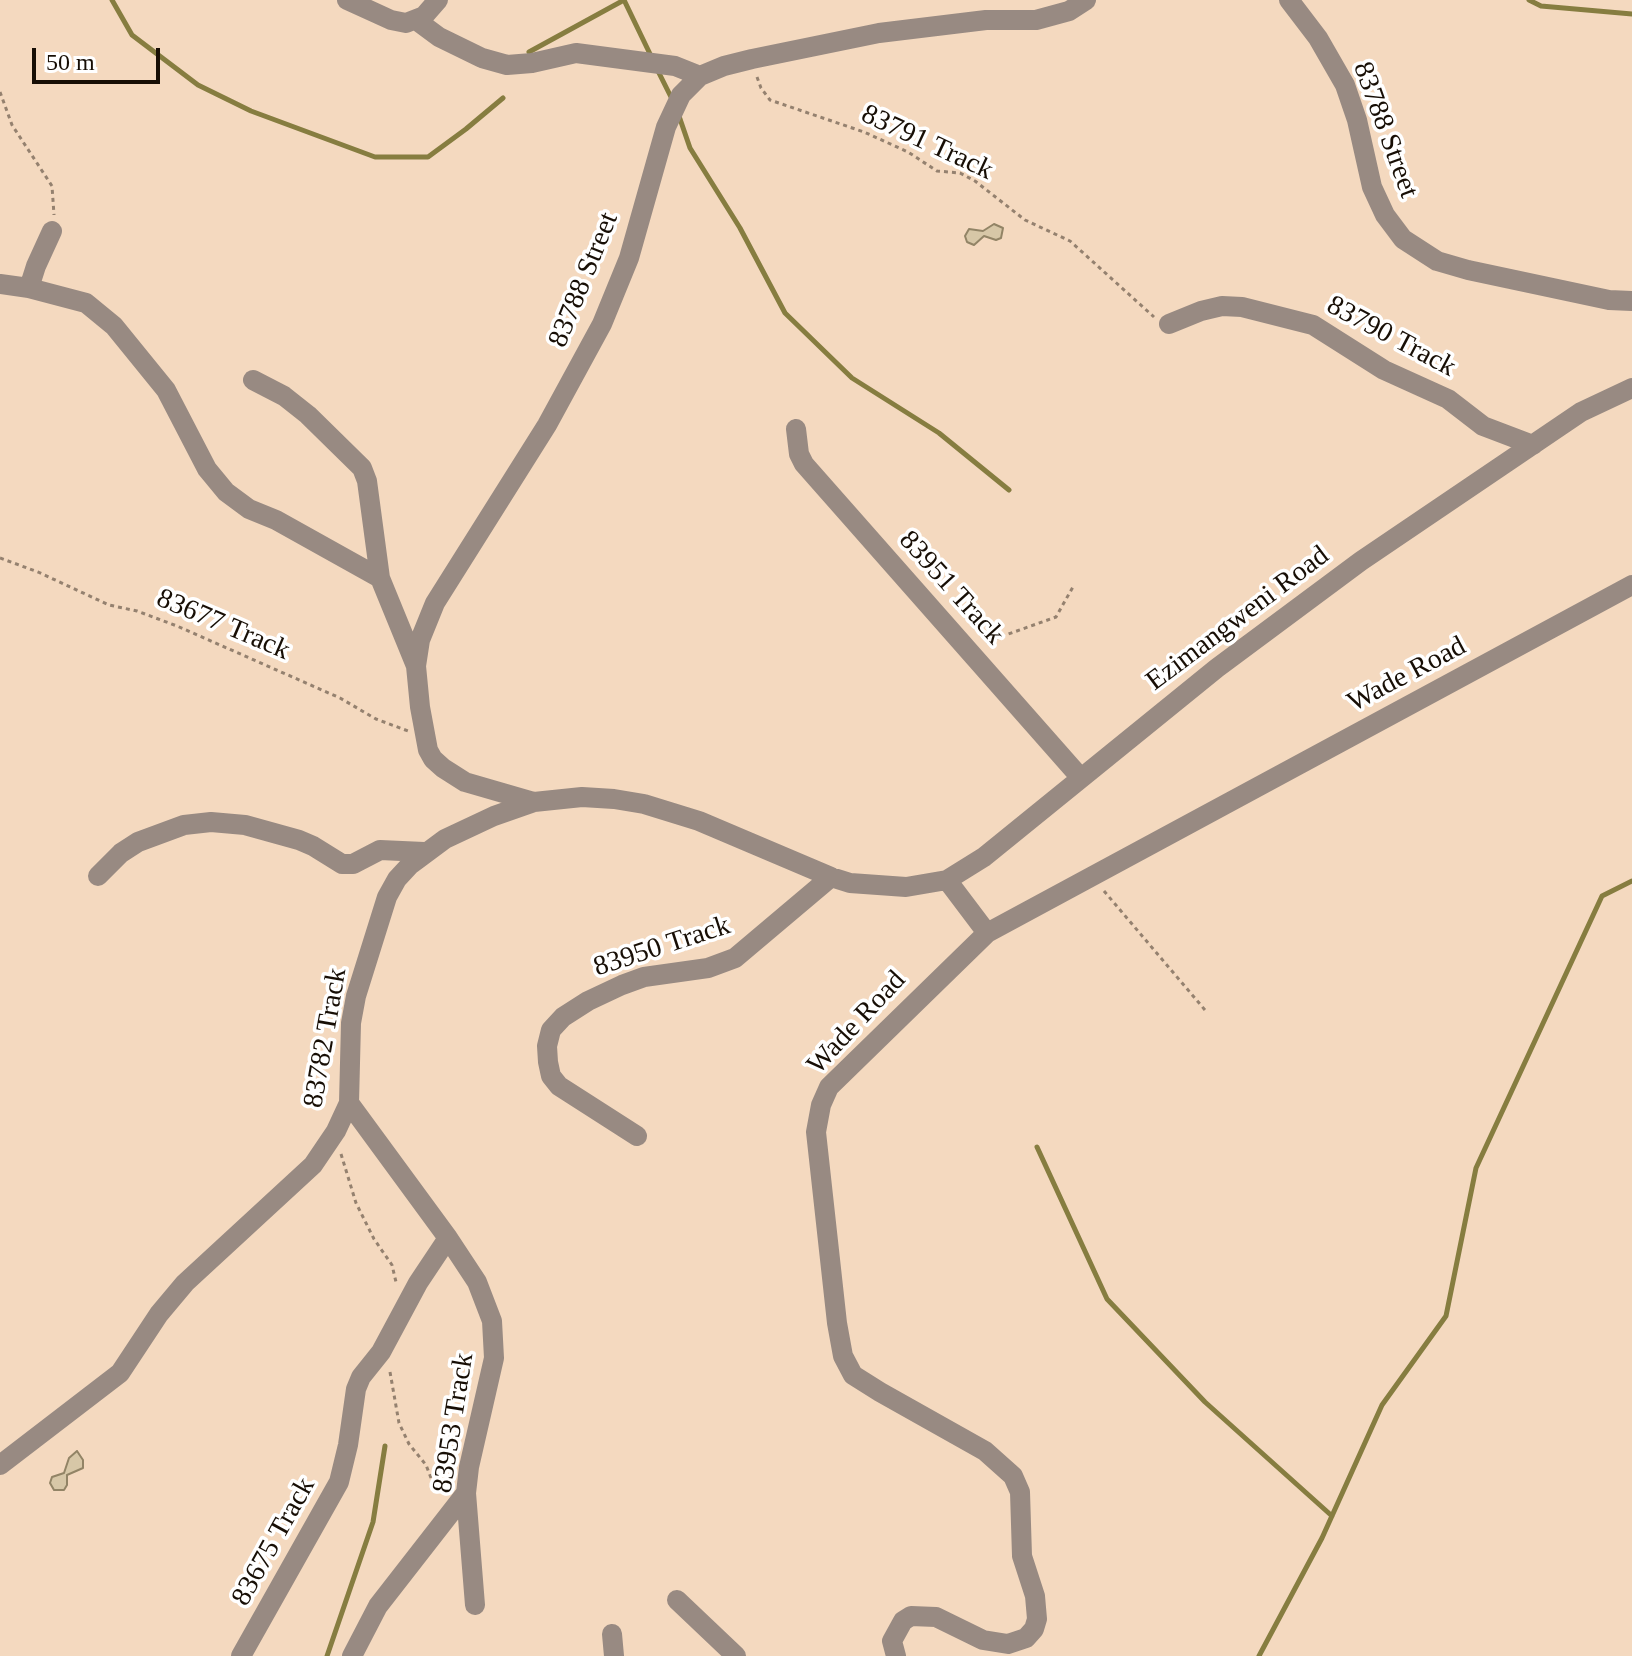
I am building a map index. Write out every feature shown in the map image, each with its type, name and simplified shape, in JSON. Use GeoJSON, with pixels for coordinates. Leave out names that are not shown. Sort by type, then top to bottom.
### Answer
{"type":"FeatureCollection","features":[{"type":"Feature","properties":{"kind":"street"},"geometry":{"type":"LineString","coordinates":[[347,0],[391,20],[406,23],[431,11],[438,0]]}},
{"type":"Feature","properties":{"kind":"street"},"geometry":{"type":"LineString","coordinates":[[416,20],[439,37],[482,58],[507,65],[576,53],[675,66],[700,76],[752,59],[879,33],[986,20],[1036,20],[1069,11],[1086,0]]}},
{"type":"Feature","properties":{"kind":"street","name":"83788 Street"},"geometry":{"type":"LineString","coordinates":[[1289,0],[1318,38],[1345,85],[1357,120],[1372,187],[1385,215],[1403,239],[1437,261],[1468,270],[1567,292],[1632,301]]}},
{"type":"Feature","properties":{"kind":"street","name":"83788 Street"},"geometry":{"type":"LineString","coordinates":[[534,802],[465,782],[433,759],[426,738],[416,666],[420,640],[435,603],[523,465],[602,324],[629,258],[666,127],[681,95],[700,76]]}},
{"type":"Feature","properties":{"kind":"street"},"geometry":{"type":"LineString","coordinates":[[29,288],[52,231]]}},
{"type":"Feature","properties":{"kind":"street"},"geometry":{"type":"LineString","coordinates":[[0,284],[86,303],[101,313],[166,390],[207,469],[226,492],[249,509],[276,520],[380,578]]}},
{"type":"Feature","properties":{"kind":"street","name":"83790 Track"},"geometry":{"type":"LineString","coordinates":[[1169,324],[1222,306],[1242,307],[1313,325],[1384,370],[1448,399],[1483,426],[1533,445]]}},
{"type":"Feature","properties":{"kind":"street"},"geometry":{"type":"LineString","coordinates":[[253,380],[284,396],[308,415],[362,468],[367,481],[380,578],[416,666]]}},
{"type":"Feature","properties":{"kind":"street","name":"Ezimangweni Road"},"geometry":{"type":"LineString","coordinates":[[947,880],[984,857],[1217,668],[1361,561],[1581,412],[1632,388]]}},
{"type":"Feature","properties":{"kind":"street","name":"83951 Track"},"geometry":{"type":"LineString","coordinates":[[796,429],[799,454],[804,464],[1080,777]]}},
{"type":"Feature","properties":{"kind":"street","name":"Wade Road"},"geometry":{"type":"LineString","coordinates":[[896,1656],[892,1641],[903,1621],[911,1616],[936,1617],[983,1640],[1008,1644],[1026,1638],[1034,1629],[1037,1619],[1035,1596],[1026,1577],[1022,1556],[1020,1492],[1013,1476],[985,1451],[853,1375],[839,1341],[816,1132],[821,1105],[829,1087],[987,933],[1632,585]]}},
{"type":"Feature","properties":{"kind":"street","name":"83782 Track"},"geometry":{"type":"LineString","coordinates":[[0,1465],[120,1373],[159,1314],[185,1283],[313,1165],[336,1131],[349,1103],[351,1023],[356,996],[387,897],[397,879],[424,852],[459,831],[534,802],[598,798],[673,812],[850,883],[906,887],[947,880]]}},
{"type":"Feature","properties":{"kind":"street"},"geometry":{"type":"LineString","coordinates":[[98,876],[121,853],[138,842],[184,825],[211,822],[245,825],[299,840],[342,864],[353,864],[380,850],[424,852]]}},
{"type":"Feature","properties":{"kind":"street","name":"83950 Track"},"geometry":{"type":"LineString","coordinates":[[637,1136],[559,1086],[551,1076],[548,1062],[547,1046],[551,1030],[563,1017],[588,1001],[622,985],[644,977],[708,968],[735,958],[831,877]]}},
{"type":"Feature","properties":{"kind":"street"},"geometry":{"type":"LineString","coordinates":[[947,880],[987,933]]}},
{"type":"Feature","properties":{"kind":"street","name":"83953 Track"},"geometry":{"type":"LineString","coordinates":[[349,1103],[477,1282],[492,1321],[495,1343],[487,1398],[469,1467],[466,1493],[475,1605]]}},
{"type":"Feature","properties":{"kind":"street","name":"83675 Track"},"geometry":{"type":"LineString","coordinates":[[241,1656],[339,1482],[356,1389],[361,1377],[381,1352],[418,1283],[448,1238]]}},
{"type":"Feature","properties":{"kind":"street"},"geometry":{"type":"LineString","coordinates":[[352,1656],[378,1606],[466,1493]]}},
{"type":"Feature","properties":{"kind":"street"},"geometry":{"type":"LineString","coordinates":[[677,1600],[736,1656]]}},
{"type":"Feature","properties":{"kind":"street"},"geometry":{"type":"LineString","coordinates":[[612,1634],[614,1656]]}},
{"type":"Feature","properties":{"kind":"path","name":"83791 Track"},"geometry":{"type":"LineString","coordinates":[[752,59],[761,88],[770,100],[864,132],[908,152],[937,171],[960,173],[975,181],[1025,220],[1070,241],[1140,306],[1169,324]]}},
{"type":"Feature","properties":{"kind":"path"},"geometry":{"type":"LineString","coordinates":[[0,92],[12,125],[52,186],[55,201],[52,231]]}},
{"type":"Feature","properties":{"kind":"path","name":"83677 Track"},"geometry":{"type":"LineString","coordinates":[[0,558],[109,605],[137,611],[190,631],[340,698],[376,719],[426,738]]}},
{"type":"Feature","properties":{"kind":"path"},"geometry":{"type":"LineString","coordinates":[[967,649],[1056,617],[1074,585]]}},
{"type":"Feature","properties":{"kind":"path"},"geometry":{"type":"LineString","coordinates":[[1091,876],[1205,1010]]}},
{"type":"Feature","properties":{"kind":"building"},"geometry":{"type":"Polygon","coordinates":[[[994,224],[1003,228],[1001,238],[996,240],[984,236],[974,245],[967,242],[965,236],[969,229],[983,231],[994,224]]]}},
{"type":"Feature","properties":{"kind":"building"},"geometry":{"type":"Polygon","coordinates":[[[77,1451],[83,1460],[83,1468],[67,1475],[64,1490],[54,1490],[50,1483],[52,1477],[64,1473],[69,1458],[77,1451]]]}},
{"type":"Feature","properties":{"kind":"waterway"},"geometry":{"type":"LineString","coordinates":[[112,0],[132,35],[198,85],[251,111],[375,157],[428,157],[503,98]]}},
{"type":"Feature","properties":{"kind":"waterway"},"geometry":{"type":"LineString","coordinates":[[624,0],[651,56]]}},
{"type":"Feature","properties":{"kind":"waterway"},"geometry":{"type":"LineString","coordinates":[[529,52],[624,0]]}},
{"type":"Feature","properties":{"kind":"waterway"},"geometry":{"type":"LineString","coordinates":[[1529,0],[1541,6],[1632,14]]}},
{"type":"Feature","properties":{"kind":"waterway"},"geometry":{"type":"LineString","coordinates":[[657,69],[672,99]]}},
{"type":"Feature","properties":{"kind":"waterway"},"geometry":{"type":"LineString","coordinates":[[679,116],[690,148],[740,228],[785,313],[852,378],[939,433],[1009,490]]}},
{"type":"Feature","properties":{"kind":"waterway"},"geometry":{"type":"LineString","coordinates":[[1259,1656],[1322,1538],[1382,1405],[1446,1316],[1476,1168],[1602,896],[1632,881]]}},
{"type":"Feature","properties":{"kind":"waterway"},"geometry":{"type":"LineString","coordinates":[[1037,1147],[1107,1299],[1205,1402],[1332,1516]]}},
{"type":"Feature","properties":{"kind":"waterway"},"geometry":{"type":"LineString","coordinates":[[327,1656],[373,1522],[385,1446]]}}]}
